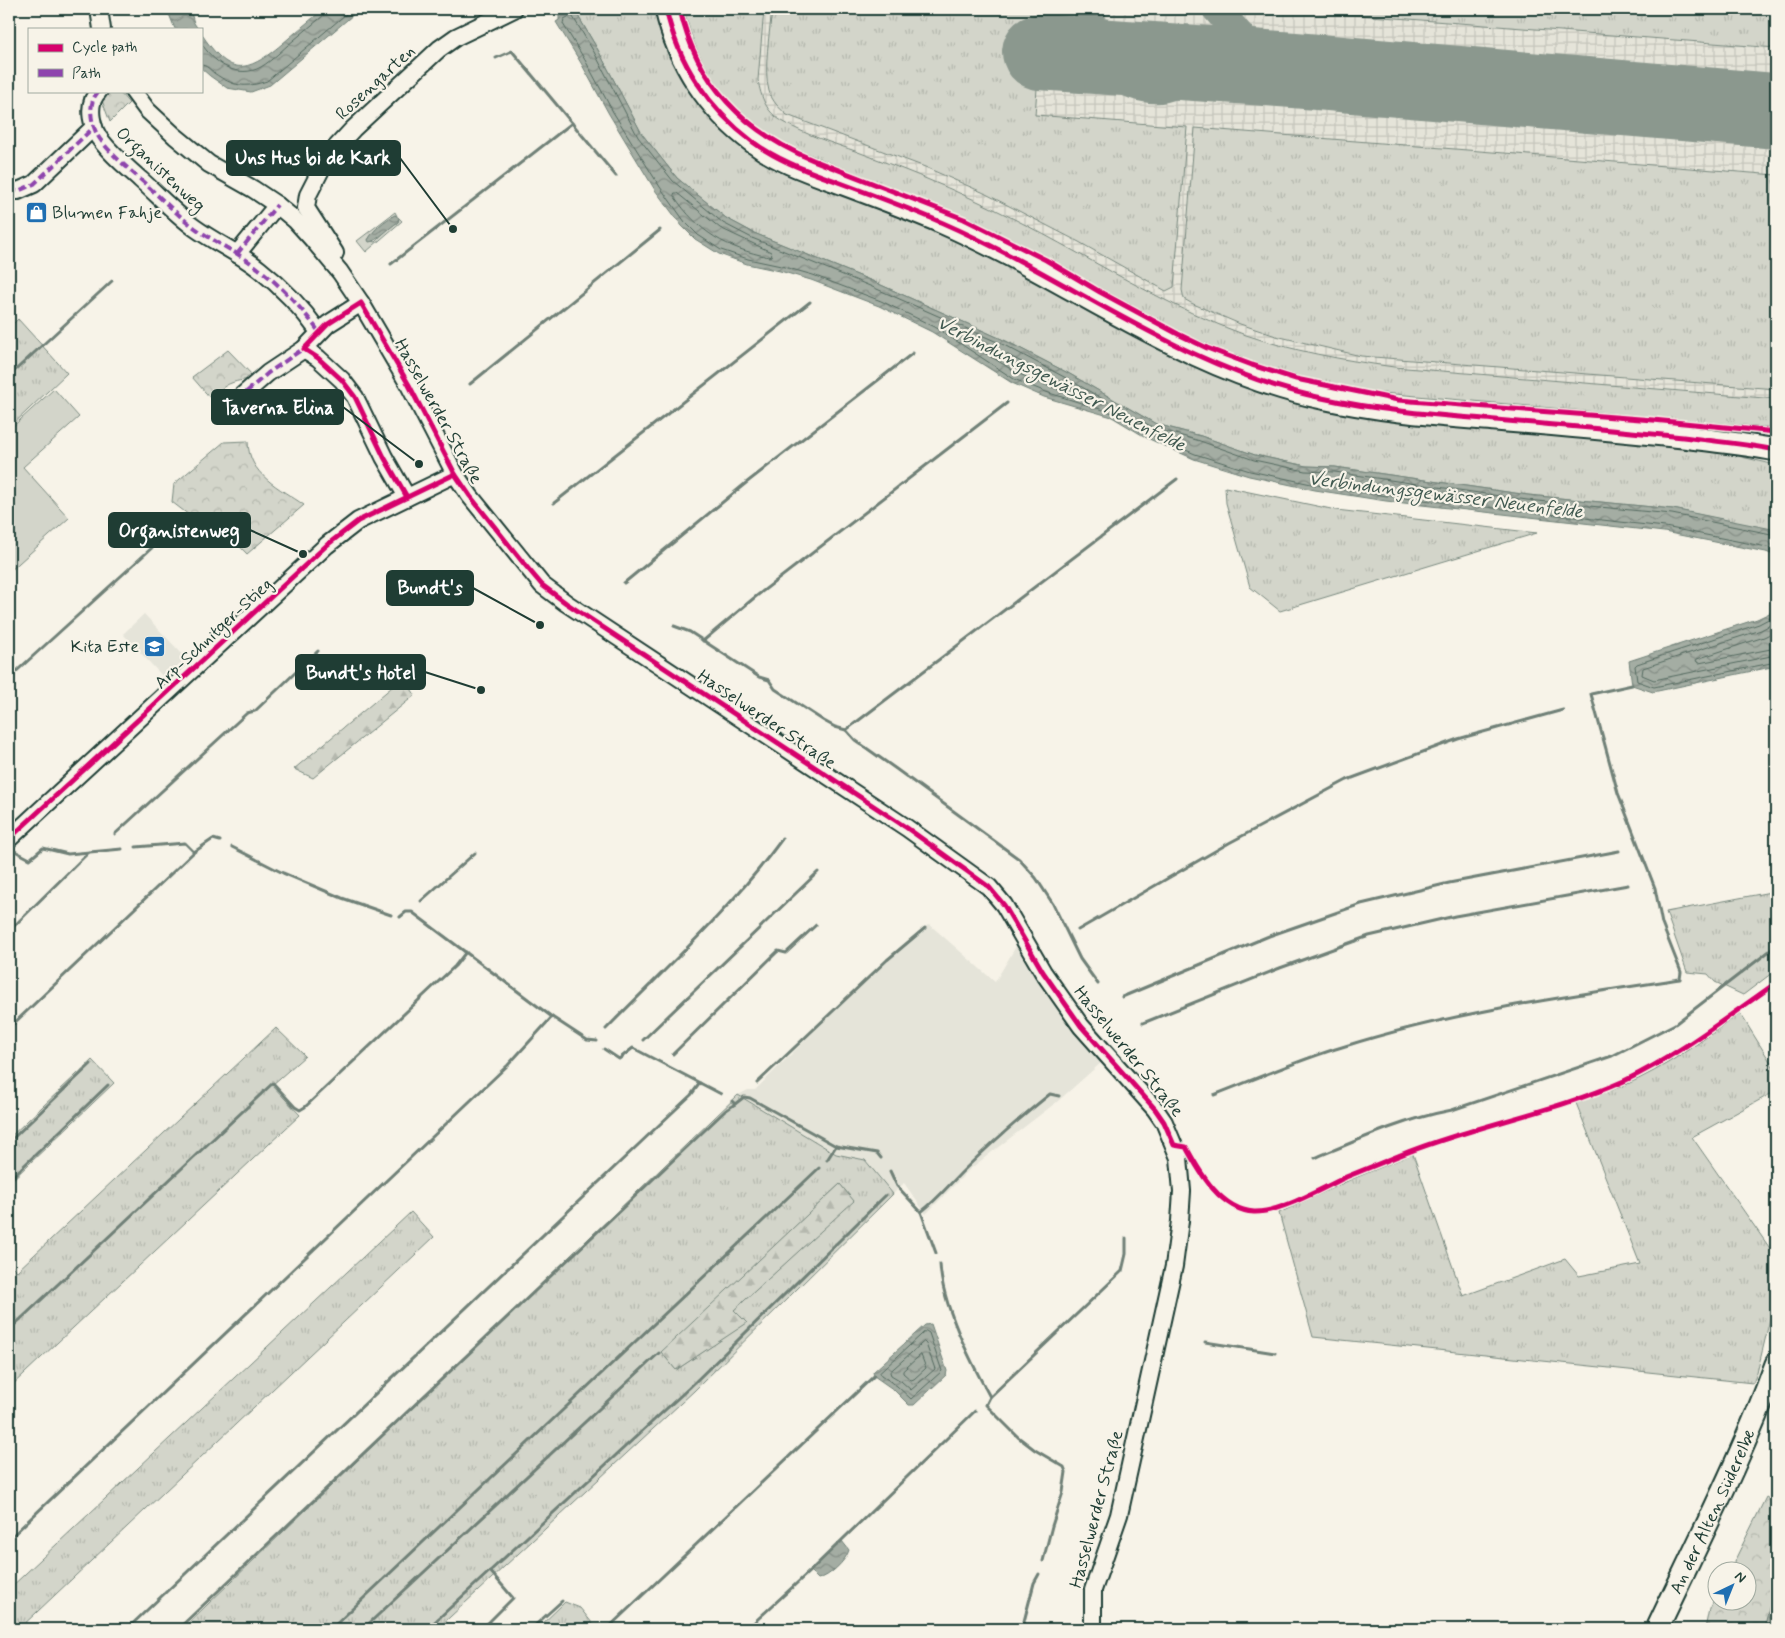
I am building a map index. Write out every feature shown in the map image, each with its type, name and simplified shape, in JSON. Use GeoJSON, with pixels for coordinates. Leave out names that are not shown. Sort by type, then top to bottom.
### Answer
{"type":"FeatureCollection","features":[{"type":"Feature","properties":{"kind":"main road"},"geometry":{"type":"LineString","coordinates":[[666,9],[680,51],[697,84],[720,113],[750,140],[765,150],[790,164],[898,204],[980,240],[1031,266],[1153,334],[1222,367],[1318,398],[1365,407],[1410,413],[1633,432],[1754,445],[1776,450]]}},
{"type":"Feature","properties":{"kind":"main road","name":"An der Alten Süderelbe"},"geometry":{"type":"LineString","coordinates":[[1657,1629],[1766,1394],[1776,1364]]}},
{"type":"Feature","properties":{"kind":"street"},"geometry":{"type":"LineString","coordinates":[[99,9],[102,28]]}},
{"type":"Feature","properties":{"kind":"street","name":"Rosengarten"},"geometry":{"type":"LineString","coordinates":[[340,272],[338,257],[306,208],[308,195],[328,156],[353,129],[439,49],[456,37],[514,9]]}},
{"type":"Feature","properties":{"kind":"street","name":"Organistenweg"},"geometry":{"type":"LineString","coordinates":[[98,92],[92,105],[94,127],[102,143],[194,227],[237,254],[281,288],[298,305],[319,332]]}},
{"type":"Feature","properties":{"kind":"street","name":"Hasselwerder Straße"},"geometry":{"type":"LineString","coordinates":[[134,92],[147,110],[209,164],[253,190],[295,220],[340,272],[361,303],[410,385],[455,474],[470,496],[542,585],[566,603],[907,828],[989,887],[1004,905],[1043,972],[1081,1026],[1155,1109],[1164,1122],[1174,1145],[1181,1172],[1180,1221],[1175,1257],[1119,1515],[1093,1590],[1093,1629]]}},
{"type":"Feature","properties":{"kind":"street","name":"Organistenweg"},"geometry":{"type":"LineString","coordinates":[[9,190],[18,191],[34,184],[94,127]]}},
{"type":"Feature","properties":{"kind":"street"},"geometry":{"type":"LineString","coordinates":[[237,254],[277,206]]}},
{"type":"Feature","properties":{"kind":"street"},"geometry":{"type":"LineString","coordinates":[[228,408],[268,373],[304,349],[319,332],[339,316],[361,303]]}},
{"type":"Feature","properties":{"kind":"street"},"geometry":{"type":"LineString","coordinates":[[304,349],[318,358],[342,380],[354,397],[384,457],[408,497]]}},
{"type":"Feature","properties":{"kind":"street","name":"Arp-Schnitger-Stieg"},"geometry":{"type":"LineString","coordinates":[[9,839],[326,545],[358,521],[455,474]]}},
{"type":"Feature","properties":{"kind":"shaded area"},"geometry":{"type":"Polygon","coordinates":[[[758,9],[1776,9],[1776,405],[1377,373],[1257,346],[757,113],[758,9]]]}},
{"type":"Feature","properties":{"kind":"shaded area","name":"Kita Este"},"geometry":{"type":"Polygon","coordinates":[[[144,614],[186,658],[165,679],[123,634],[144,614]]]}},
{"type":"Feature","properties":{"kind":"shaded area"},"geometry":{"type":"Polygon","coordinates":[[[929,924],[995,982],[1018,943],[1059,1008],[1102,1062],[1058,1101],[970,1169],[926,1214],[904,1183],[893,1194],[865,1160],[836,1154],[738,1095],[748,1090],[755,1090],[859,987],[929,924]]]}},
{"type":"Feature","properties":{"kind":"green space"},"geometry":{"type":"Polygon","coordinates":[[[574,9],[657,9],[702,105],[920,221],[1223,375],[1729,454],[1776,465],[1776,531],[1673,509],[1528,495],[1335,467],[1306,466],[1255,455],[1201,436],[1156,424],[1068,373],[1006,341],[872,281],[754,233],[726,218],[677,178],[642,134],[574,9]]]}},
{"type":"Feature","properties":{"kind":"green space"},"geometry":{"type":"Polygon","coordinates":[[[684,9],[764,9],[758,80],[768,109],[782,121],[810,135],[903,169],[977,201],[1043,234],[1174,305],[1243,334],[1318,354],[1394,367],[1776,399],[1776,428],[1372,392],[1324,384],[1240,358],[1186,335],[1045,258],[964,217],[779,142],[744,115],[718,86],[698,51],[684,9]]]}},
{"type":"Feature","properties":{"kind":"green space"},"geometry":{"type":"Polygon","coordinates":[[[772,9],[1043,9],[1035,115],[1187,127],[1174,287],[1166,291],[1079,242],[982,192],[925,167],[787,115],[772,98],[767,83],[772,9]]]}},
{"type":"Feature","properties":{"kind":"green space"},"geometry":{"type":"Polygon","coordinates":[[[1282,9],[1776,9],[1776,48],[1282,9]]]}},
{"type":"Feature","properties":{"kind":"green space"},"geometry":{"type":"Polygon","coordinates":[[[107,92],[119,92],[129,103],[110,122],[101,98],[107,92]]]}},
{"type":"Feature","properties":{"kind":"green space"},"geometry":{"type":"Polygon","coordinates":[[[1195,128],[1776,175],[1776,389],[1361,356],[1276,336],[1240,324],[1191,303],[1184,299],[1182,290],[1195,128]]]}},
{"type":"Feature","properties":{"kind":"green space"},"geometry":{"type":"Polygon","coordinates":[[[395,212],[397,216],[395,215],[375,230],[368,240],[375,242],[387,229],[398,222],[399,218],[402,221],[366,252],[357,241],[395,212]]]}},
{"type":"Feature","properties":{"kind":"green space"},"geometry":{"type":"Polygon","coordinates":[[[18,319],[67,373],[9,428],[9,328],[18,319]]]}},
{"type":"Feature","properties":{"kind":"green space"},"geometry":{"type":"Polygon","coordinates":[[[228,350],[256,379],[231,383],[221,389],[212,400],[192,377],[228,350]]]}},
{"type":"Feature","properties":{"kind":"green space"},"geometry":{"type":"Polygon","coordinates":[[[54,389],[79,417],[23,467],[69,518],[9,572],[9,430],[54,389]]]}},
{"type":"Feature","properties":{"kind":"green space"},"geometry":{"type":"Polygon","coordinates":[[[248,441],[249,453],[259,472],[304,505],[247,554],[223,529],[215,535],[172,502],[174,484],[224,442],[248,441]]]}},
{"type":"Feature","properties":{"kind":"green space"},"geometry":{"type":"Polygon","coordinates":[[[1225,487],[1336,510],[1537,533],[1280,611],[1250,587],[1226,503],[1225,487]]]}},
{"type":"Feature","properties":{"kind":"green space"},"geometry":{"type":"Polygon","coordinates":[[[404,677],[415,695],[313,778],[294,769],[404,677]]]}},
{"type":"Feature","properties":{"kind":"green space"},"geometry":{"type":"Polygon","coordinates":[[[1776,891],[1776,970],[1743,995],[1715,982],[1708,974],[1687,972],[1666,912],[1776,891]]]}},
{"type":"Feature","properties":{"kind":"green space"},"geometry":{"type":"Polygon","coordinates":[[[1740,1013],[1776,1071],[1776,1091],[1692,1137],[1776,1257],[1776,1294],[1753,1383],[1313,1337],[1279,1213],[1350,1180],[1413,1154],[1463,1296],[1565,1259],[1579,1276],[1640,1264],[1576,1103],[1623,1086],[1654,1071],[1684,1053],[1740,1013]]]}},
{"type":"Feature","properties":{"kind":"green space"},"geometry":{"type":"Polygon","coordinates":[[[276,1028],[305,1056],[272,1085],[300,1115],[9,1388],[9,1263],[17,1271],[276,1028]]]}},
{"type":"Feature","properties":{"kind":"green space"},"geometry":{"type":"Polygon","coordinates":[[[92,1060],[114,1083],[9,1183],[9,1138],[92,1060]]]}},
{"type":"Feature","properties":{"kind":"green space"},"geometry":{"type":"Polygon","coordinates":[[[738,1095],[836,1154],[865,1160],[893,1194],[694,1391],[437,1629],[182,1629],[738,1095]],[[840,1184],[662,1352],[676,1370],[746,1323],[734,1310],[853,1201],[840,1184]]]}},
{"type":"Feature","properties":{"kind":"green space"},"geometry":{"type":"Polygon","coordinates":[[[840,1184],[854,1201],[734,1310],[747,1323],[676,1370],[661,1352],[840,1184]]]}},
{"type":"Feature","properties":{"kind":"green space"},"geometry":{"type":"Polygon","coordinates":[[[411,1212],[434,1237],[19,1629],[9,1629],[9,1589],[411,1212]]]}},
{"type":"Feature","properties":{"kind":"green space"},"geometry":{"type":"Polygon","coordinates":[[[1766,1497],[1776,1503],[1776,1629],[1705,1629],[1709,1610],[1758,1610],[1758,1560],[1735,1560],[1766,1497]]]}},
{"type":"Feature","properties":{"kind":"green space"},"geometry":{"type":"Polygon","coordinates":[[[565,1602],[580,1608],[597,1629],[537,1629],[565,1602]]]}},
{"type":"Feature","properties":{"kind":"water"},"geometry":{"type":"Polygon","coordinates":[[[167,9],[190,9],[197,28],[175,28],[167,9]]]}},
{"type":"Feature","properties":{"kind":"water"},"geometry":{"type":"Polygon","coordinates":[[[324,9],[360,9],[270,85],[251,92],[227,88],[202,69],[202,34],[220,57],[229,64],[247,65],[269,54],[324,9]]]}},
{"type":"Feature","properties":{"kind":"water","name":"Verbindungsgewässer Neuenfelde"},"geometry":{"type":"Polygon","coordinates":[[[569,9],[574,9],[598,50],[642,134],[677,178],[726,218],[754,233],[872,281],[1006,341],[1068,373],[1156,424],[1201,436],[1255,455],[1306,466],[1335,467],[1528,495],[1673,509],[1772,529],[1776,531],[1776,556],[1766,552],[1664,532],[1386,501],[1315,490],[1249,476],[1194,459],[1147,438],[1112,417],[1044,397],[1012,383],[932,332],[879,306],[811,280],[747,264],[719,254],[695,239],[682,226],[655,190],[556,22],[559,20],[559,12],[567,12],[569,9]]]}},
{"type":"Feature","properties":{"kind":"water"},"geometry":{"type":"Polygon","coordinates":[[[395,215],[399,218],[398,222],[379,237],[369,242],[370,236],[384,222],[395,215]]]}},
{"type":"Feature","properties":{"kind":"water"},"geometry":{"type":"Polygon","coordinates":[[[1776,610],[1776,666],[1653,692],[1632,685],[1629,661],[1757,619],[1776,610]]]}},
{"type":"Feature","properties":{"kind":"water"},"geometry":{"type":"Polygon","coordinates":[[[931,1324],[947,1371],[946,1375],[914,1405],[909,1405],[894,1390],[874,1376],[873,1372],[925,1325],[931,1324]]]}},
{"type":"Feature","properties":{"kind":"water"},"geometry":{"type":"Polygon","coordinates":[[[842,1541],[849,1550],[844,1559],[832,1572],[818,1579],[810,1571],[842,1541]]]}},
{"type":"Feature","properties":{"kind":"water"},"geometry":{"type":"Polygon","coordinates":[[[1776,1549],[1776,1629],[1764,1629],[1771,1600],[1770,1568],[1776,1549]]]}},
{"type":"Feature","properties":{"kind":"waterway"},"geometry":{"type":"LineString","coordinates":[[496,58],[512,51],[616,176]]}},
{"type":"Feature","properties":{"kind":"waterway"},"geometry":{"type":"LineString","coordinates":[[391,264],[572,123]]}},
{"type":"Feature","properties":{"kind":"waterway"},"geometry":{"type":"LineString","coordinates":[[470,384],[660,230]]}},
{"type":"Feature","properties":{"kind":"waterway"},"geometry":{"type":"LineString","coordinates":[[9,376],[112,281]]}},
{"type":"Feature","properties":{"kind":"waterway"},"geometry":{"type":"LineString","coordinates":[[554,503],[810,302]]}},
{"type":"Feature","properties":{"kind":"waterway"},"geometry":{"type":"LineString","coordinates":[[624,583],[746,483],[913,353]]}},
{"type":"Feature","properties":{"kind":"waterway"},"geometry":{"type":"LineString","coordinates":[[703,641],[754,598],[1007,403]]}},
{"type":"Feature","properties":{"kind":"waterway"},"geometry":{"type":"LineString","coordinates":[[846,730],[1177,479]]}},
{"type":"Feature","properties":{"kind":"waterway"},"geometry":{"type":"LineString","coordinates":[[9,678],[177,525]]}},
{"type":"Feature","properties":{"kind":"waterway"},"geometry":{"type":"LineString","coordinates":[[674,626],[690,632],[759,677],[769,680],[775,689],[824,721],[846,730],[855,740],[1019,859],[1036,878],[1053,904],[1080,959],[1098,984]]}},
{"type":"Feature","properties":{"kind":"waterway"},"geometry":{"type":"LineString","coordinates":[[115,834],[247,713],[255,711],[318,651]]}},
{"type":"Feature","properties":{"kind":"waterway"},"geometry":{"type":"LineString","coordinates":[[1214,1095],[1326,1052],[1425,1024],[1510,1006],[1680,979],[1681,972],[1662,924],[1655,888],[1618,793],[1591,694],[1632,685]]}},
{"type":"Feature","properties":{"kind":"waterway"},"geometry":{"type":"LineString","coordinates":[[1078,930],[1229,843],[1347,780],[1458,739],[1563,710]]}},
{"type":"Feature","properties":{"kind":"waterway"},"geometry":{"type":"LineString","coordinates":[[9,1028],[194,852],[213,839],[220,841]]}},
{"type":"Feature","properties":{"kind":"waterway"},"geometry":{"type":"LineString","coordinates":[[606,1029],[720,914],[782,839]]}},
{"type":"Feature","properties":{"kind":"waterway"},"geometry":{"type":"LineString","coordinates":[[136,847],[185,843],[194,852]]}},
{"type":"Feature","properties":{"kind":"waterway"},"geometry":{"type":"LineString","coordinates":[[232,847],[283,873],[342,898],[391,915]]}},
{"type":"Feature","properties":{"kind":"waterway"},"geometry":{"type":"LineString","coordinates":[[11,849],[30,859],[43,848],[68,854],[122,849]]}},
{"type":"Feature","properties":{"kind":"waterway"},"geometry":{"type":"LineString","coordinates":[[1122,997],[1269,936],[1361,904],[1449,883],[1619,851]]}},
{"type":"Feature","properties":{"kind":"waterway"},"geometry":{"type":"LineString","coordinates":[[9,931],[89,852]]}},
{"type":"Feature","properties":{"kind":"waterway"},"geometry":{"type":"LineString","coordinates":[[421,901],[475,853]]}},
{"type":"Feature","properties":{"kind":"waterway"},"geometry":{"type":"LineString","coordinates":[[643,1040],[818,872]]}},
{"type":"Feature","properties":{"kind":"waterway"},"geometry":{"type":"LineString","coordinates":[[1143,1023],[1280,968],[1369,936],[1455,916],[1628,885]]}},
{"type":"Feature","properties":{"kind":"waterway"},"geometry":{"type":"LineString","coordinates":[[400,917],[406,912],[412,912],[552,1017],[587,1040],[597,1041]]}},
{"type":"Feature","properties":{"kind":"waterway"},"geometry":{"type":"LineString","coordinates":[[673,1054],[778,951],[786,953],[816,925]]}},
{"type":"Feature","properties":{"kind":"waterway"},"geometry":{"type":"LineString","coordinates":[[757,1083],[887,960],[925,928]]}},
{"type":"Feature","properties":{"kind":"waterway"},"geometry":{"type":"LineString","coordinates":[[1315,1158],[1399,1124],[1452,1110],[1612,1056],[1675,1024],[1776,946]]}},
{"type":"Feature","properties":{"kind":"waterway"},"geometry":{"type":"LineString","coordinates":[[9,1330],[273,1083],[295,1107],[300,1110],[305,1107],[455,966],[466,952]]}},
{"type":"Feature","properties":{"kind":"waterway"},"geometry":{"type":"LineString","coordinates":[[9,1539],[508,1065],[552,1017]]}},
{"type":"Feature","properties":{"kind":"waterway"},"geometry":{"type":"LineString","coordinates":[[604,1049],[619,1059],[633,1048],[721,1094]]}},
{"type":"Feature","properties":{"kind":"waterway"},"geometry":{"type":"LineString","coordinates":[[9,1142],[91,1064]]}},
{"type":"Feature","properties":{"kind":"waterway"},"geometry":{"type":"LineString","coordinates":[[127,1629],[691,1095],[700,1083]]}},
{"type":"Feature","properties":{"kind":"waterway"},"geometry":{"type":"LineString","coordinates":[[9,1180],[108,1085]]}},
{"type":"Feature","properties":{"kind":"waterway"},"geometry":{"type":"LineString","coordinates":[[921,1212],[1005,1131],[1050,1094],[1059,1096]]}},
{"type":"Feature","properties":{"kind":"waterway"},"geometry":{"type":"LineString","coordinates":[[732,1101],[735,1104],[744,1097],[750,1098],[836,1146],[877,1153],[881,1158]]}},
{"type":"Feature","properties":{"kind":"waterway"},"geometry":{"type":"LineString","coordinates":[[178,1629],[725,1111],[735,1104]]}},
{"type":"Feature","properties":{"kind":"waterway"},"geometry":{"type":"LineString","coordinates":[[827,1160],[836,1146]]}},
{"type":"Feature","properties":{"kind":"waterway"},"geometry":{"type":"LineString","coordinates":[[331,1629],[819,1168]]}},
{"type":"Feature","properties":{"kind":"waterway"},"geometry":{"type":"LineString","coordinates":[[890,1171],[897,1186],[921,1212],[936,1253]]}},
{"type":"Feature","properties":{"kind":"waterway"},"geometry":{"type":"LineString","coordinates":[[492,1629],[487,1624],[513,1598],[490,1571],[689,1388],[886,1195]]}},
{"type":"Feature","properties":{"kind":"waterway"},"geometry":{"type":"LineString","coordinates":[[990,1397],[1122,1271],[1126,1254],[1126,1238]]}},
{"type":"Feature","properties":{"kind":"waterway"},"geometry":{"type":"LineString","coordinates":[[940,1264],[951,1314],[990,1397],[986,1405],[1018,1437],[1035,1450],[1064,1467],[1066,1472],[1063,1492],[1043,1561]]}},
{"type":"Feature","properties":{"kind":"waterway"},"geometry":{"type":"LineString","coordinates":[[9,1276],[12,1273]]}},
{"type":"Feature","properties":{"kind":"waterway"},"geometry":{"type":"LineString","coordinates":[[1205,1342],[1275,1353]]}},
{"type":"Feature","properties":{"kind":"waterway"},"geometry":{"type":"LineString","coordinates":[[363,1629],[659,1353]]}},
{"type":"Feature","properties":{"kind":"waterway"},"geometry":{"type":"LineString","coordinates":[[607,1629],[874,1376]]}},
{"type":"Feature","properties":{"kind":"waterway"},"geometry":{"type":"LineString","coordinates":[[747,1629],[810,1571],[975,1411]]}},
{"type":"Feature","properties":{"kind":"waterway"},"geometry":{"type":"LineString","coordinates":[[427,1629],[490,1571]]}},
{"type":"Feature","properties":{"kind":"waterway"},"geometry":{"type":"LineString","coordinates":[[1022,1629],[1034,1583],[1039,1574]]}},
{"type":"Feature","properties":{"kind":"waterway"},"geometry":{"type":"LineString","coordinates":[[531,1629],[562,1601]]}},
{"type":"Feature","properties":{"kind":"waterway"},"geometry":{"type":"LineString","coordinates":[[481,1629],[487,1624]]}},
{"type":"Feature","properties":{"kind":"taxiway"},"geometry":{"type":"LineString","coordinates":[[1092,9],[1088,27],[1096,52],[1112,72],[1135,85],[1147,88],[1167,87],[1203,72],[1229,68],[1286,70]]}},
{"type":"Feature","properties":{"kind":"taxiway"},"geometry":{"type":"LineString","coordinates":[[1217,9],[1256,52],[1265,59],[1286,68]]}},
{"type":"Feature","properties":{"kind":"runway"},"geometry":{"type":"LineString","coordinates":[[1040,52],[1294,70],[1776,111]]}},
{"type":"Feature","properties":{"kind":"marked path"},"geometry":{"type":"LineString","coordinates":[[98,92],[92,103],[93,125],[99,138],[107,148],[188,223],[244,258],[267,276],[299,306],[319,332]]}},
{"type":"Feature","properties":{"kind":"marked path"},"geometry":{"type":"LineString","coordinates":[[9,190],[18,191],[34,184],[94,127]]}},
{"type":"Feature","properties":{"kind":"marked path"},"geometry":{"type":"LineString","coordinates":[[237,254],[277,205]]}},
{"type":"Feature","properties":{"kind":"marked path"},"geometry":{"type":"LineString","coordinates":[[228,408],[268,373],[307,346]]}},
{"type":"Feature","properties":{"kind":"cycle path"},"geometry":{"type":"LineString","coordinates":[[666,9],[678,48],[709,100],[737,129],[763,149],[794,165],[917,212],[990,245],[1128,321],[1222,366],[1271,384],[1322,398],[1366,406],[1431,414],[1683,437],[1776,450]]}},
{"type":"Feature","properties":{"kind":"cycle path"},"geometry":{"type":"LineString","coordinates":[[680,9],[698,60],[711,82],[727,102],[766,135],[788,149],[813,160],[964,219],[1046,260],[1100,292],[1207,348],[1296,379],[1398,400],[1653,420],[1776,432]]}},
{"type":"Feature","properties":{"kind":"cycle path"},"geometry":{"type":"LineString","coordinates":[[407,497],[384,457],[355,397],[342,380],[318,358],[304,349],[328,324],[361,303],[409,385],[455,474],[470,496],[542,585],[566,603],[907,828],[989,887],[1004,905],[1043,972],[1081,1026],[1155,1109],[1164,1122],[1174,1145],[1186,1147],[1198,1168],[1213,1188],[1231,1205],[1242,1210],[1264,1211],[1288,1204],[1346,1177],[1426,1145],[1569,1102],[1624,1081],[1683,1048],[1776,983]]}},
{"type":"Feature","properties":{"kind":"cycle path"},"geometry":{"type":"LineString","coordinates":[[9,839],[327,545],[358,521],[455,474]]}},
{"type":"Feature","properties":{"kind":"place","name":"Blumen Fahje"},"geometry":{"type":"Point","coordinates":[36,212]}},
{"type":"Feature","properties":{"kind":"place","name":"Uns Hus bi de Kark"},"geometry":{"type":"Point","coordinates":[453,229]}},
{"type":"Feature","properties":{"kind":"place","name":"Taverna Elina"},"geometry":{"type":"Point","coordinates":[419,464]}},
{"type":"Feature","properties":{"kind":"place","name":"Organistenweg"},"geometry":{"type":"Point","coordinates":[303,554]}},
{"type":"Feature","properties":{"kind":"place","name":"Bundt's"},"geometry":{"type":"Point","coordinates":[540,625]}},
{"type":"Feature","properties":{"kind":"place","name":"Kita Este"},"geometry":{"type":"Point","coordinates":[155,646]}},
{"type":"Feature","properties":{"kind":"place","name":"Bundt's Hotel"},"geometry":{"type":"Point","coordinates":[481,690]}}]}
